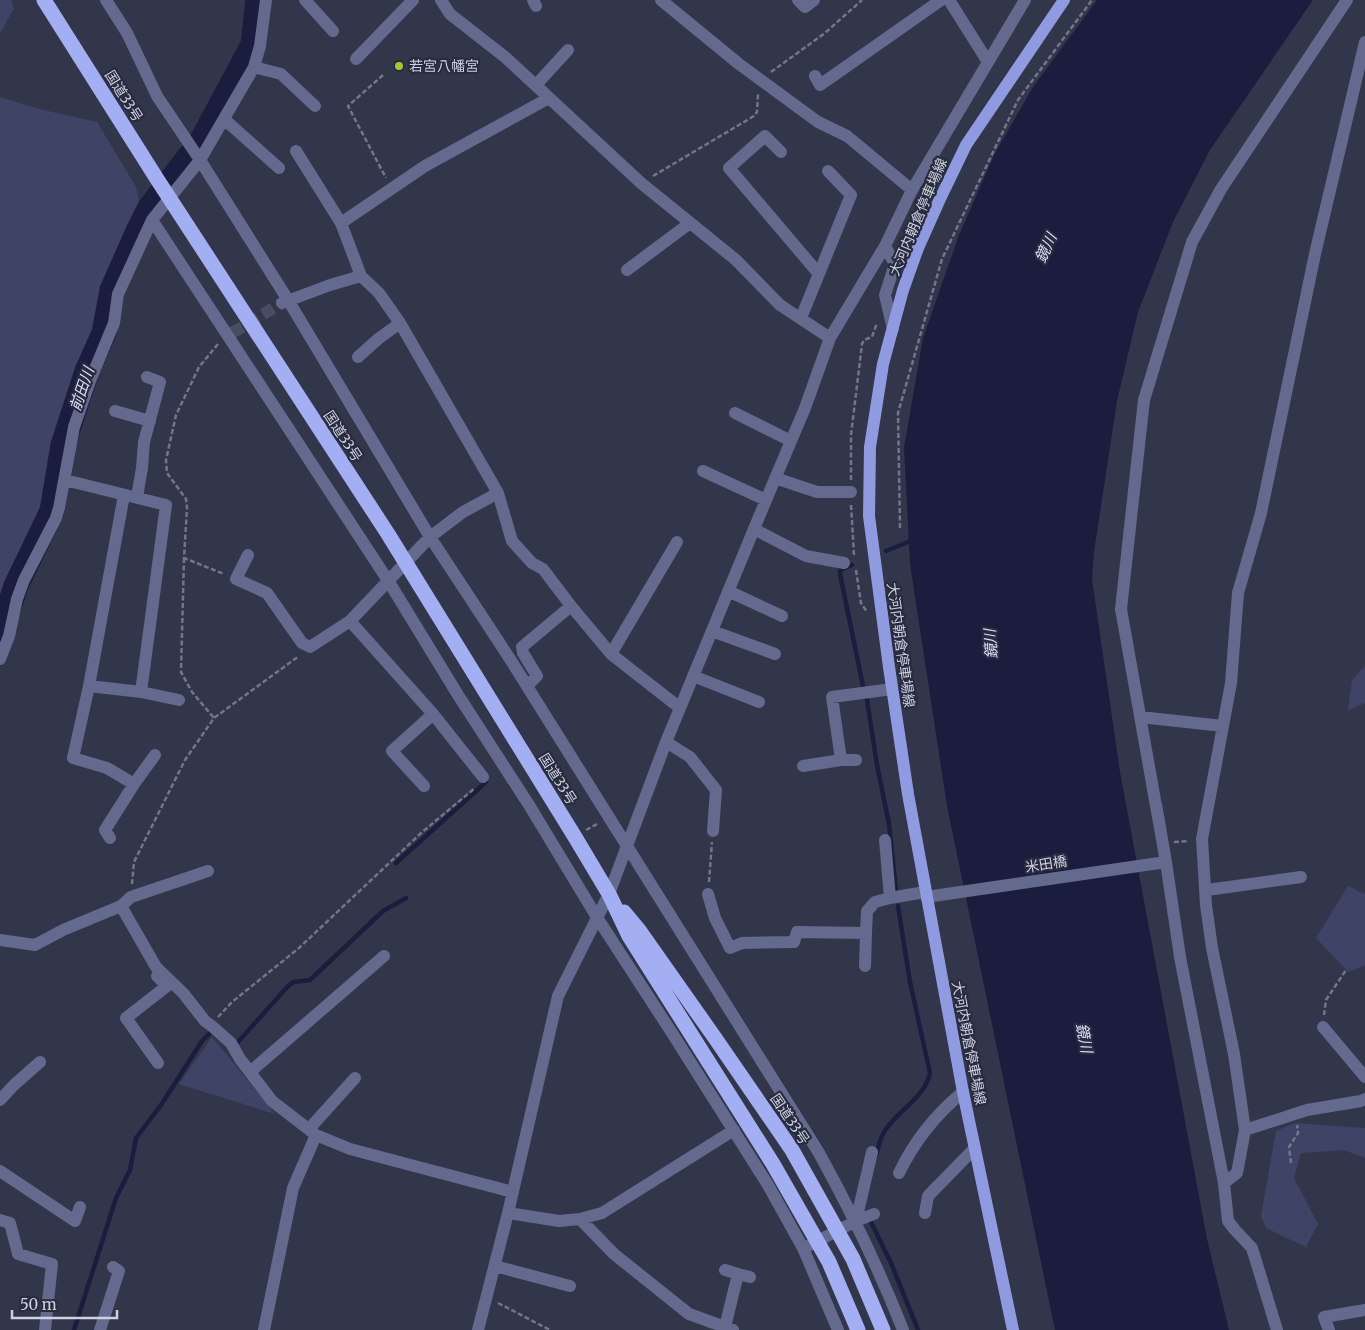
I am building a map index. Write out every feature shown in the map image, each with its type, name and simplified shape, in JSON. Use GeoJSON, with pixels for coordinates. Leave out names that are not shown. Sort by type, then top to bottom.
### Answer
{"type":"FeatureCollection","features":[{"type":"Feature","properties":{"kind":"highway","name":"国道33号"},"geometry":{"type":"LineString","coordinates":[[44,0],[405,564],[609,894],[629,936],[773,1164],[833,1268],[858,1330]]}},
{"type":"Feature","properties":{"kind":"highway","name":"国道33号"},"geometry":{"type":"LineString","coordinates":[[609,894],[639,930],[786,1142],[856,1265],[883,1330]]}},
{"type":"Feature","properties":{"kind":"main road","name":"大河内朝倉停車場線"},"geometry":{"type":"LineString","coordinates":[[1013,1330],[963,1092],[926,895],[892,689],[869,516],[870,446],[883,364],[918,248],[966,145],[1064,0]]}},
{"type":"Feature","properties":{"kind":"street"},"geometry":{"type":"LineString","coordinates":[[106,0],[126,33],[157,96],[200,160],[430,537],[527,686],[819,1153],[856,1221],[903,1330]]}},
{"type":"Feature","properties":{"kind":"street"},"geometry":{"type":"LineString","coordinates":[[0,658],[9,636],[22,586],[56,518],[74,427],[90,381],[114,323],[118,294],[152,220],[200,160],[254,67],[260,46],[266,0]]}},
{"type":"Feature","properties":{"kind":"street"},"geometry":{"type":"LineString","coordinates":[[305,0],[332,31]]}},
{"type":"Feature","properties":{"kind":"street"},"geometry":{"type":"LineString","coordinates":[[356,59],[413,0]]}},
{"type":"Feature","properties":{"kind":"street"},"geometry":{"type":"LineString","coordinates":[[441,0],[450,14],[505,56],[641,183],[736,260],[780,305],[830,338]]}},
{"type":"Feature","properties":{"kind":"street"},"geometry":{"type":"LineString","coordinates":[[661,0],[762,81],[818,122],[847,136],[912,190]]}},
{"type":"Feature","properties":{"kind":"street"},"geometry":{"type":"LineString","coordinates":[[798,0],[805,7],[814,0]]}},
{"type":"Feature","properties":{"kind":"street"},"geometry":{"type":"LineString","coordinates":[[815,76],[820,85],[941,0]]}},
{"type":"Feature","properties":{"kind":"street"},"geometry":{"type":"LineString","coordinates":[[949,0],[988,62]]}},
{"type":"Feature","properties":{"kind":"street"},"geometry":{"type":"LineString","coordinates":[[478,1330],[508,1213],[558,996],[609,894],[666,742],[805,408],[830,338],[885,246],[912,190],[1025,0]]}},
{"type":"Feature","properties":{"kind":"street"},"geometry":{"type":"LineString","coordinates":[[1161,862],[1163,843],[1121,609],[1144,400],[1192,242],[1221,189],[1347,0]]}},
{"type":"Feature","properties":{"kind":"street"},"geometry":{"type":"LineString","coordinates":[[1224,1183],[1237,1173],[1245,1130],[1234,1054],[1212,948],[1206,905],[1207,890],[1202,839],[1231,682],[1238,593],[1261,513],[1315,254],[1365,42]]}},
{"type":"Feature","properties":{"kind":"street"},"geometry":{"type":"LineString","coordinates":[[536,85],[568,50]]}},
{"type":"Feature","properties":{"kind":"street"},"geometry":{"type":"LineString","coordinates":[[254,67],[282,74],[315,106]]}},
{"type":"Feature","properties":{"kind":"street"},"geometry":{"type":"LineString","coordinates":[[340,223],[425,166],[549,98]]}},
{"type":"Feature","properties":{"kind":"street"},"geometry":{"type":"LineString","coordinates":[[224,119],[279,168]]}},
{"type":"Feature","properties":{"kind":"street"},"geometry":{"type":"LineString","coordinates":[[781,152],[765,136],[729,168],[819,274]]}},
{"type":"Feature","properties":{"kind":"street"},"geometry":{"type":"LineString","coordinates":[[296,151],[340,223],[361,276],[379,293],[400,324],[498,493],[512,541],[532,563],[543,569],[610,654],[680,708]]}},
{"type":"Feature","properties":{"kind":"street"},"geometry":{"type":"LineString","coordinates":[[801,318],[851,195],[828,171]]}},
{"type":"Feature","properties":{"kind":"street"},"geometry":{"type":"LineString","coordinates":[[152,220],[229,334],[389,582],[598,919],[768,1185],[803,1248],[838,1330]]}},
{"type":"Feature","properties":{"kind":"street"},"geometry":{"type":"LineString","coordinates":[[627,270],[690,223]]}},
{"type":"Feature","properties":{"kind":"street"},"geometry":{"type":"LineString","coordinates":[[885,246],[895,264],[885,295],[893,329]]}},
{"type":"Feature","properties":{"kind":"street"},"geometry":{"type":"LineString","coordinates":[[285,302],[361,276]]}},
{"type":"Feature","properties":{"kind":"street"},"geometry":{"type":"LineString","coordinates":[[358,357],[378,339],[400,324]]}},
{"type":"Feature","properties":{"kind":"street"},"geometry":{"type":"LineString","coordinates":[[134,784],[107,768],[73,758],[131,496],[142,468],[144,442],[160,382],[147,377]]}},
{"type":"Feature","properties":{"kind":"street"},"geometry":{"type":"LineString","coordinates":[[115,411],[150,421]]}},
{"type":"Feature","properties":{"kind":"street"},"geometry":{"type":"LineString","coordinates":[[735,413],[791,441]]}},
{"type":"Feature","properties":{"kind":"street"},"geometry":{"type":"LineString","coordinates":[[703,471],[766,500]]}},
{"type":"Feature","properties":{"kind":"street"},"geometry":{"type":"LineString","coordinates":[[775,478],[817,492],[851,492]]}},
{"type":"Feature","properties":{"kind":"street"},"geometry":{"type":"LineString","coordinates":[[65,480],[166,505],[140,692]]}},
{"type":"Feature","properties":{"kind":"street"},"geometry":{"type":"LineString","coordinates":[[248,555],[236,579],[267,593],[302,642],[310,647],[350,621],[430,537],[463,512],[498,493]]}},
{"type":"Feature","properties":{"kind":"street"},"geometry":{"type":"LineString","coordinates":[[754,529],[806,556],[844,563]]}},
{"type":"Feature","properties":{"kind":"street"},"geometry":{"type":"LineString","coordinates":[[610,654],[677,542]]}},
{"type":"Feature","properties":{"kind":"street"},"geometry":{"type":"LineString","coordinates":[[728,591],[782,616]]}},
{"type":"Feature","properties":{"kind":"street"},"geometry":{"type":"LineString","coordinates":[[527,686],[538,676],[523,652],[522,647],[571,606]]}},
{"type":"Feature","properties":{"kind":"street"},"geometry":{"type":"LineString","coordinates":[[350,621],[433,714],[483,777]]}},
{"type":"Feature","properties":{"kind":"street"},"geometry":{"type":"LineString","coordinates":[[712,632],[775,654]]}},
{"type":"Feature","properties":{"kind":"street"},"geometry":{"type":"LineString","coordinates":[[694,676],[759,702]]}},
{"type":"Feature","properties":{"kind":"street"},"geometry":{"type":"LineString","coordinates":[[89,686],[140,692],[179,700]]}},
{"type":"Feature","properties":{"kind":"street"},"geometry":{"type":"LineString","coordinates":[[842,760],[832,697],[892,689]]}},
{"type":"Feature","properties":{"kind":"street"},"geometry":{"type":"LineString","coordinates":[[424,786],[392,751],[433,714]]}},
{"type":"Feature","properties":{"kind":"street"},"geometry":{"type":"LineString","coordinates":[[1140,717],[1223,726]]}},
{"type":"Feature","properties":{"kind":"street"},"geometry":{"type":"LineString","coordinates":[[666,742],[690,757],[716,790],[713,831]]}},
{"type":"Feature","properties":{"kind":"street"},"geometry":{"type":"LineString","coordinates":[[110,838],[105,830],[155,755]]}},
{"type":"Feature","properties":{"kind":"street"},"geometry":{"type":"LineString","coordinates":[[803,766],[842,760],[856,760]]}},
{"type":"Feature","properties":{"kind":"street"},"geometry":{"type":"LineString","coordinates":[[1156,804],[1161,862],[1224,1183],[1228,1221],[1252,1248],[1277,1330]]}},
{"type":"Feature","properties":{"kind":"street"},"geometry":{"type":"LineString","coordinates":[[885,840],[890,898]]}},
{"type":"Feature","properties":{"kind":"street","name":"米田橋"},"geometry":{"type":"LineString","coordinates":[[865,966],[867,911],[875,902],[890,898],[941,895],[1161,862]]}},
{"type":"Feature","properties":{"kind":"street"},"geometry":{"type":"LineString","coordinates":[[0,940],[35,945],[63,930],[118,908],[131,897],[208,871]]}},
{"type":"Feature","properties":{"kind":"street"},"geometry":{"type":"LineString","coordinates":[[1207,890],[1301,877]]}},
{"type":"Feature","properties":{"kind":"street"},"geometry":{"type":"LineString","coordinates":[[708,894],[715,918],[730,948],[742,943],[794,942],[798,932],[866,933]]}},
{"type":"Feature","properties":{"kind":"street"},"geometry":{"type":"LineString","coordinates":[[118,908],[156,967],[177,986],[205,1021],[231,1043],[272,1101],[313,1132],[350,1149],[513,1192]]}},
{"type":"Feature","properties":{"kind":"street"},"geometry":{"type":"LineString","coordinates":[[118,908],[149,969],[167,986],[126,1018],[158,1063]]}},
{"type":"Feature","properties":{"kind":"street"},"geometry":{"type":"LineString","coordinates":[[250,1072],[384,956]]}},
{"type":"Feature","properties":{"kind":"street"},"geometry":{"type":"LineString","coordinates":[[1323,1026],[1365,1077]]}},
{"type":"Feature","properties":{"kind":"street"},"geometry":{"type":"LineString","coordinates":[[0,1100],[40,1062]]}},
{"type":"Feature","properties":{"kind":"street"},"geometry":{"type":"LineString","coordinates":[[264,1330],[293,1188],[313,1132],[355,1078]]}},
{"type":"Feature","properties":{"kind":"street"},"geometry":{"type":"LineString","coordinates":[[899,1173],[908,1153],[945,1107],[963,1092]]}},
{"type":"Feature","properties":{"kind":"street"},"geometry":{"type":"LineString","coordinates":[[1245,1130],[1296,1114],[1364,1101]]}},
{"type":"Feature","properties":{"kind":"street"},"geometry":{"type":"LineString","coordinates":[[508,1213],[559,1222],[602,1213],[734,1130]]}},
{"type":"Feature","properties":{"kind":"street"},"geometry":{"type":"LineString","coordinates":[[925,1213],[928,1196],[975,1148]]}},
{"type":"Feature","properties":{"kind":"street"},"geometry":{"type":"LineString","coordinates":[[856,1221],[872,1152]]}},
{"type":"Feature","properties":{"kind":"street"},"geometry":{"type":"LineString","coordinates":[[0,1171],[75,1221],[80,1207]]}},
{"type":"Feature","properties":{"kind":"street"},"geometry":{"type":"LineString","coordinates":[[803,1248],[874,1214]]}},
{"type":"Feature","properties":{"kind":"street"},"geometry":{"type":"LineString","coordinates":[[580,1219],[614,1254],[689,1314],[707,1326],[729,1329],[744,1276],[725,1270]]}},
{"type":"Feature","properties":{"kind":"street"},"geometry":{"type":"LineString","coordinates":[[0,1220],[10,1223],[18,1254],[52,1264],[46,1330]]}},
{"type":"Feature","properties":{"kind":"street"},"geometry":{"type":"LineString","coordinates":[[494,1266],[570,1286]]}},
{"type":"Feature","properties":{"kind":"street"},"geometry":{"type":"LineString","coordinates":[[100,1330],[119,1271],[113,1267]]}},
{"type":"Feature","properties":{"kind":"street"},"geometry":{"type":"LineString","coordinates":[[1329,1330],[1324,1317],[1365,1310]]}},
{"type":"Feature","properties":{"kind":"path"},"geometry":{"type":"LineString","coordinates":[[641,183],[754,116],[757,112],[759,87],[762,81],[782,63],[825,33],[862,0]]}},
{"type":"Feature","properties":{"kind":"path"},"geometry":{"type":"LineString","coordinates":[[900,528],[898,412],[942,258],[1018,100],[1092,0]]}},
{"type":"Feature","properties":{"kind":"path"},"geometry":{"type":"LineString","coordinates":[[383,75],[348,106],[392,188]]}},
{"type":"Feature","properties":{"kind":"path"},"geometry":{"type":"LineString","coordinates":[[214,718],[192,692],[181,672],[187,508],[186,499],[167,473],[166,460],[176,415],[199,367],[229,334]]}},
{"type":"Feature","properties":{"kind":"path"},"geometry":{"type":"LineString","coordinates":[[184,558],[236,579]]}},
{"type":"Feature","properties":{"kind":"path"},"geometry":{"type":"LineString","coordinates":[[131,897],[134,862],[185,760],[214,718],[310,647]]}},
{"type":"Feature","properties":{"kind":"path"},"geometry":{"type":"LineString","coordinates":[[210,1025],[232,1002],[299,948],[421,833],[479,785],[483,777]]}},
{"type":"Feature","properties":{"kind":"path"},"geometry":{"type":"LineString","coordinates":[[1163,843],[1190,841],[1191,833],[1197,829],[1204,832]]}},
{"type":"Feature","properties":{"kind":"path"},"geometry":{"type":"LineString","coordinates":[[708,894],[713,831]]}},
{"type":"Feature","properties":{"kind":"path"},"geometry":{"type":"LineString","coordinates":[[1323,1026],[1326,1000],[1346,970]]}},
{"type":"Feature","properties":{"kind":"path"},"geometry":{"type":"LineString","coordinates":[[1291,1163],[1289,1147],[1298,1133],[1296,1114]]}},
{"type":"Feature","properties":{"kind":"path"},"geometry":{"type":"LineString","coordinates":[[486,1297],[550,1330]]}},
{"type":"Feature","properties":{"kind":"shaded area"},"geometry":{"type":"Polygon","coordinates":[[[0,0],[11,0],[14,8],[0,34],[0,0]]]}},
{"type":"Feature","properties":{"kind":"shaded area"},"geometry":{"type":"Polygon","coordinates":[[[0,97],[39,109],[97,122],[136,187],[140,206],[127,234],[109,291],[102,328],[87,352],[57,440],[53,476],[40,516],[0,621],[0,97]]]}},
{"type":"Feature","properties":{"kind":"shaded area"},"geometry":{"type":"Polygon","coordinates":[[[1365,666],[1365,703],[1348,710],[1352,680],[1365,666]]]}},
{"type":"Feature","properties":{"kind":"shaded area"},"geometry":{"type":"Polygon","coordinates":[[[1348,886],[1365,894],[1365,965],[1348,972],[1316,938],[1348,886]]]}},
{"type":"Feature","properties":{"kind":"shaded area"},"geometry":{"type":"Polygon","coordinates":[[[212,1037],[275,1114],[179,1084],[212,1037]]]}},
{"type":"Feature","properties":{"kind":"shaded area"},"geometry":{"type":"Polygon","coordinates":[[[1295,1123],[1365,1128],[1365,1158],[1344,1150],[1301,1153],[1294,1178],[1318,1224],[1306,1247],[1266,1228],[1261,1216],[1276,1131],[1295,1123]]]}},
{"type":"Feature","properties":{"kind":"water","name":"鏡川"},"geometry":{"type":"Polygon","coordinates":[[[1097,0],[1313,0],[1210,150],[1173,222],[1138,312],[1117,401],[1094,552],[1092,579],[1120,772],[1207,1239],[1229,1330],[1055,1330],[947,806],[910,564],[904,448],[923,338],[959,235],[995,153],[1033,87],[1097,0]]]}},
{"type":"Feature","properties":{"kind":"waterway","name":"前田川"},"geometry":{"type":"LineString","coordinates":[[201,142],[253,45],[258,0]]}},
{"type":"Feature","properties":{"kind":"waterway","name":"前田川"},"geometry":{"type":"LineString","coordinates":[[0,634],[16,586],[52,511],[63,445],[87,371],[104,333],[112,290],[149,209],[190,156]]}},
{"type":"Feature","properties":{"kind":"waterway"},"geometry":{"type":"LineString","coordinates":[[886,551],[913,540]]}},
{"type":"Feature","properties":{"kind":"waterway"},"geometry":{"type":"LineString","coordinates":[[852,565],[840,570],[840,574],[863,686]]}},
{"type":"Feature","properties":{"kind":"waterway"},"geometry":{"type":"LineString","coordinates":[[867,700],[877,765],[889,824],[896,891]]}},
{"type":"Feature","properties":{"kind":"waterway"},"geometry":{"type":"LineString","coordinates":[[396,863],[486,782]]}},
{"type":"Feature","properties":{"kind":"waterway"},"geometry":{"type":"LineString","coordinates":[[238,1042],[289,985],[294,982],[310,980],[383,911],[406,898]]}},
{"type":"Feature","properties":{"kind":"waterway"},"geometry":{"type":"LineString","coordinates":[[876,1155],[884,1132],[891,1122],[923,1089],[930,1073],[910,982],[898,906]]}},
{"type":"Feature","properties":{"kind":"waterway"},"geometry":{"type":"LineString","coordinates":[[74,1330],[116,1198],[130,1170],[136,1138],[161,1105],[202,1041],[209,1034]]}},
{"type":"Feature","properties":{"kind":"waterway"},"geometry":{"type":"LineString","coordinates":[[869,1218],[891,1263],[918,1330]]}},
{"type":"Feature","properties":{"kind":"tunnel"},"geometry":{"type":"LineString","coordinates":[[232,333],[282,303]]}},
{"type":"Feature","properties":{"kind":"place","name":"若宮八幡宮"},"geometry":{"type":"Point","coordinates":[399,66]}}]}
